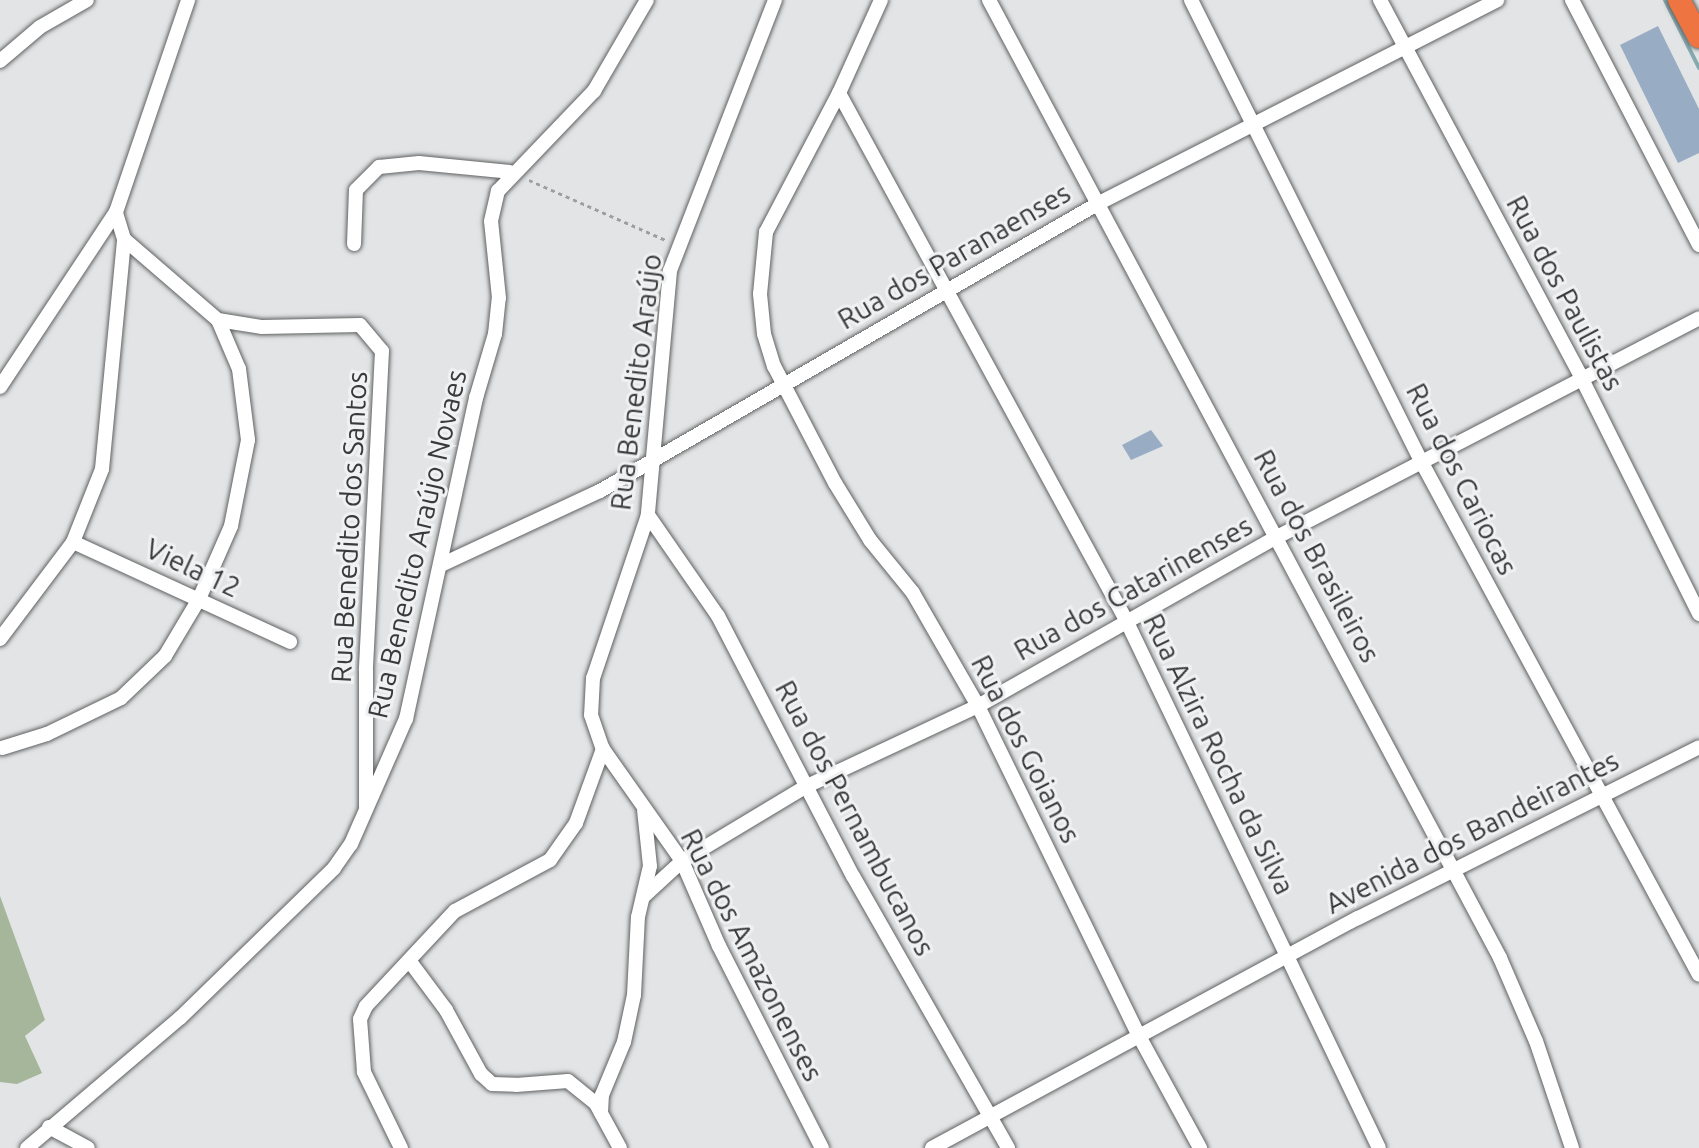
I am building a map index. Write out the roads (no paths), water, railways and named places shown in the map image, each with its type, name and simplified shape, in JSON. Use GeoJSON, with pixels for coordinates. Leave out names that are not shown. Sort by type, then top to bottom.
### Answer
{"type":"FeatureCollection","features":[{"type":"Feature","properties":{"kind":"highway"},"geometry":{"type":"LineString","coordinates":[[1679,0],[1699,37]]}},
{"type":"Feature","properties":{"kind":"street"},"geometry":{"type":"LineString","coordinates":[[0,61],[40,27],[87,0]]}},
{"type":"Feature","properties":{"kind":"street"},"geometry":{"type":"LineString","coordinates":[[0,387],[116,212],[188,0]]}},
{"type":"Feature","properties":{"kind":"street","name":"Rua Benedito Araújo Novaes"},"geometry":{"type":"LineString","coordinates":[[27,1148],[180,1018],[323,879],[366,816],[406,719],[476,398],[495,334],[499,298],[491,221],[498,191],[510,172],[594,91],[647,0]]}},
{"type":"Feature","properties":{"kind":"street","name":"Rua Benedito Araújo"},"geometry":{"type":"LineString","coordinates":[[603,749],[591,715],[593,678],[648,515],[656,459],[668,291],[678,245],[775,0]]}},
{"type":"Feature","properties":{"kind":"street","name":"Rua dos Goianos"},"geometry":{"type":"LineString","coordinates":[[881,0],[839,93],[766,232],[761,318],[784,386],[858,522],[913,593],[978,706],[1139,1036],[1200,1148]]}},
{"type":"Feature","properties":{"kind":"street","name":"Rua dos Brasileiros"},"geometry":{"type":"LineString","coordinates":[[989,0],[1277,537],[1518,997],[1572,1148]]}},
{"type":"Feature","properties":{"kind":"street","name":"Rua dos Cariocas"},"geometry":{"type":"LineString","coordinates":[[1191,0],[1421,461],[1699,975]]}},
{"type":"Feature","properties":{"kind":"street","name":"Rua dos Paulistas"},"geometry":{"type":"LineString","coordinates":[[1380,0],[1581,377],[1699,614]]}},
{"type":"Feature","properties":{"kind":"street","name":"Rua dos Paranaenses"},"geometry":{"type":"LineString","coordinates":[[441,565],[600,491],[1099,203],[1254,122],[1406,50],[1497,0]]}},
{"type":"Feature","properties":{"kind":"street"},"geometry":{"type":"LineString","coordinates":[[1572,0],[1699,245]]}},
{"type":"Feature","properties":{"kind":"street","name":"Rua Alzira Rocha da Silva"},"geometry":{"type":"LineString","coordinates":[[839,93],[1126,620],[1379,1148]]}},
{"type":"Feature","properties":{"kind":"street"},"geometry":{"type":"LineString","coordinates":[[354,244],[356,190],[379,167],[419,163],[510,172]]}},
{"type":"Feature","properties":{"kind":"street"},"geometry":{"type":"LineString","coordinates":[[0,639],[73,542],[92,503],[107,437],[124,239],[116,212]]}},
{"type":"Feature","properties":{"kind":"street"},"geometry":{"type":"LineString","coordinates":[[2,748],[47,734],[121,698],[165,656],[199,599],[231,526],[248,440],[239,369],[218,320],[124,239]]}},
{"type":"Feature","properties":{"kind":"street","name":"Rua dos Catarinenses"},"geometry":{"type":"LineString","coordinates":[[644,896],[682,861],[807,786],[978,706],[1277,537],[1699,318]]}},
{"type":"Feature","properties":{"kind":"street","name":"Rua Benedito dos Santos"},"geometry":{"type":"LineString","coordinates":[[218,320],[262,327],[360,325],[382,351],[366,671],[366,816]]}},
{"type":"Feature","properties":{"kind":"street"},"geometry":{"type":"LineString","coordinates":[[0,359],[21,354]]}},
{"type":"Feature","properties":{"kind":"street","name":"Rua dos Pernambucanos"},"geometry":{"type":"LineString","coordinates":[[648,515],[718,616],[807,786],[1008,1148]]}},
{"type":"Feature","properties":{"kind":"street","name":"Viela 12"},"geometry":{"type":"LineString","coordinates":[[73,542],[290,642]]}},
{"type":"Feature","properties":{"kind":"street","name":"Avenida dos Bandeirantes"},"geometry":{"type":"LineString","coordinates":[[932,1148],[992,1119],[1287,955],[1452,869],[1699,747]]}},
{"type":"Feature","properties":{"kind":"street"},"geometry":{"type":"LineString","coordinates":[[401,1148],[375,1099],[360,1049],[360,1019],[377,993],[411,963],[455,911],[550,860],[576,823],[603,749]]}},
{"type":"Feature","properties":{"kind":"street","name":"Rua dos Amazonenses"},"geometry":{"type":"LineString","coordinates":[[603,749],[682,861],[719,946],[822,1148]]}},
{"type":"Feature","properties":{"kind":"street"},"geometry":{"type":"LineString","coordinates":[[601,1113],[602,1095],[631,1020],[638,917],[650,850],[643,805]]}},
{"type":"Feature","properties":{"kind":"street"},"geometry":{"type":"LineString","coordinates":[[411,963],[446,1010],[481,1074],[492,1084],[568,1081],[601,1113],[620,1148]]}},
{"type":"Feature","properties":{"kind":"street"},"geometry":{"type":"LineString","coordinates":[[49,1127],[88,1148]]}},
{"type":"Feature","properties":{"kind":"waterway"},"geometry":{"type":"LineString","coordinates":[[1665,0],[1699,68]]}}]}
